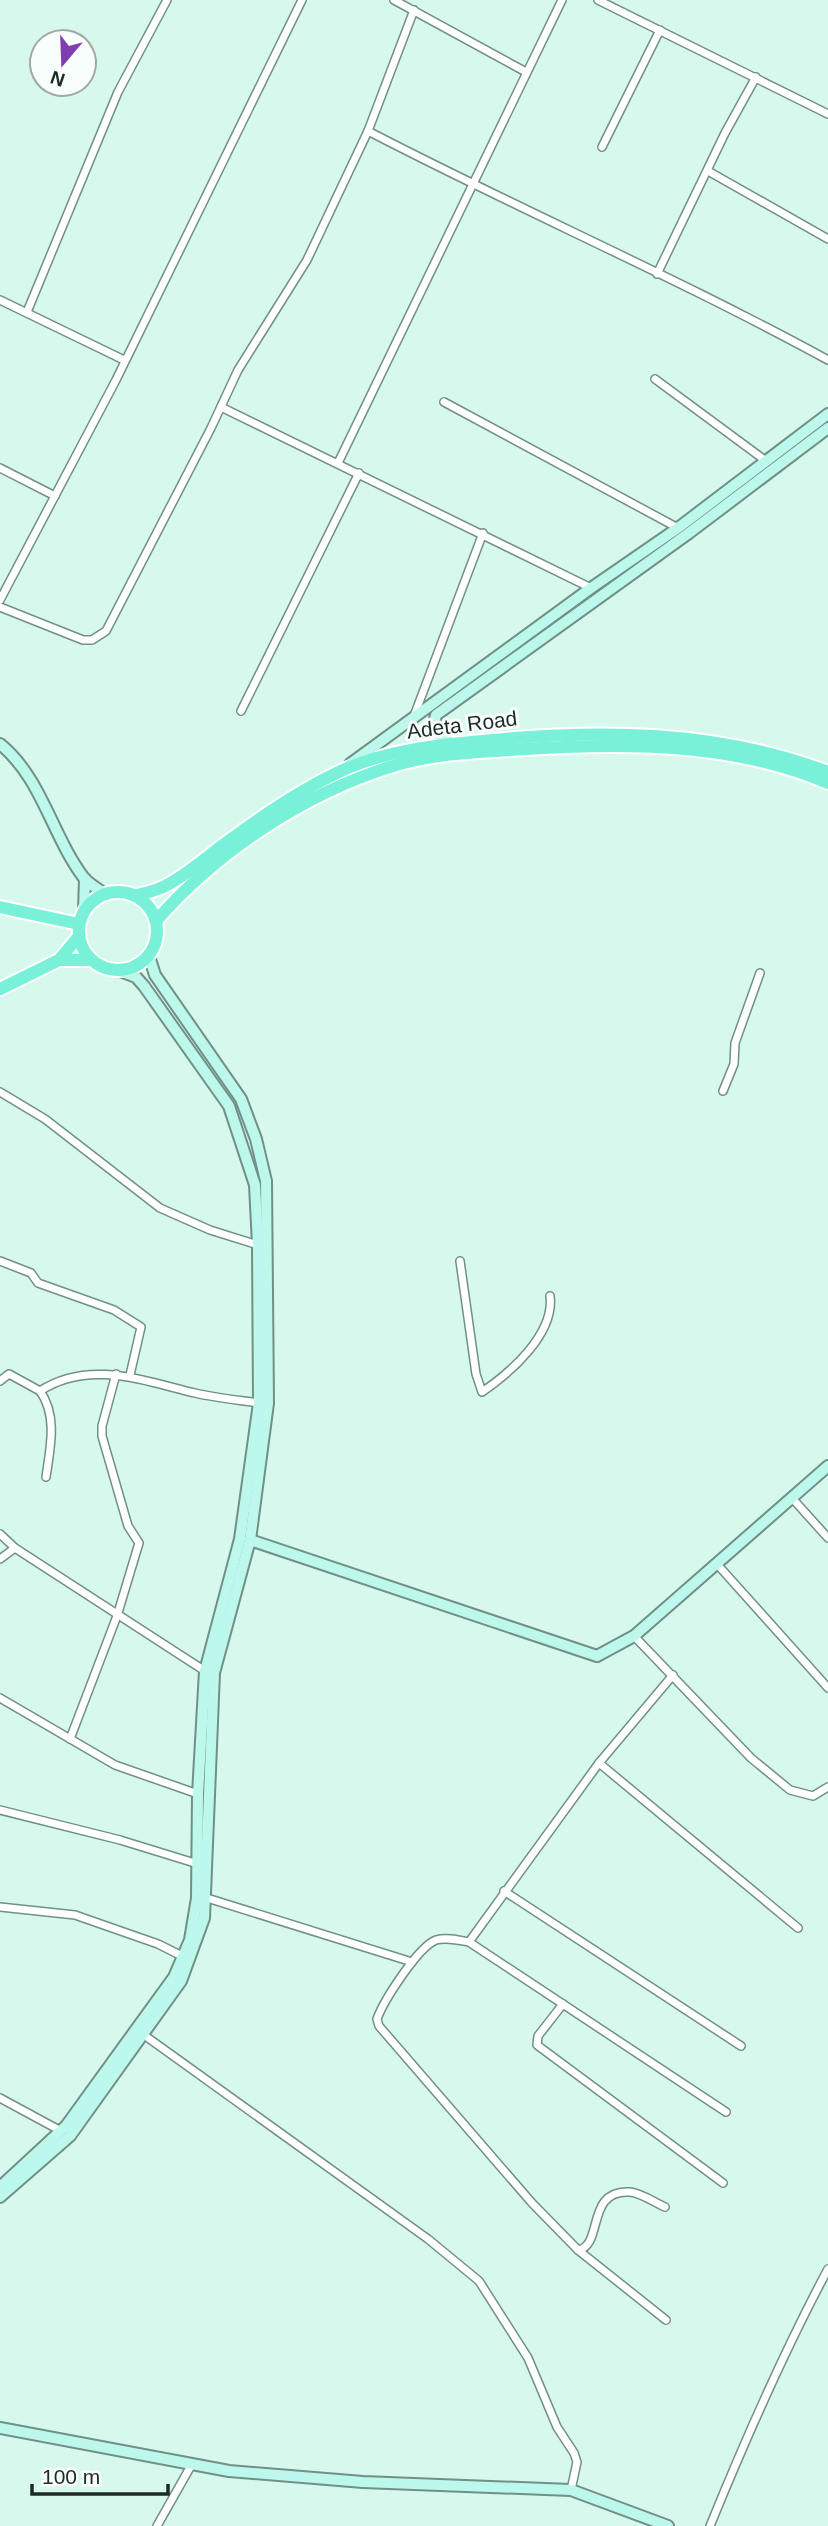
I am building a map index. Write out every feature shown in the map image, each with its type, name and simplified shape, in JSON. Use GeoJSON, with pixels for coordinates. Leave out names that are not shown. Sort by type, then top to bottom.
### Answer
{"type":"FeatureCollection","features":[{"type":"Feature","properties":{"kind":"main road","name":"Adeta Road"},"geometry":{"type":"LineString","coordinates":[[135,896],[165,886],[265,815],[344,770],[383,756],[453,744],[589,733],[763,751],[828,772]]}},
{"type":"Feature","properties":{"kind":"main road","name":"Adeta Road"},"geometry":{"type":"LineString","coordinates":[[156,921],[176,898],[301,803],[395,765],[453,754],[591,744],[669,742],[769,764],[828,783]]}},
{"type":"Feature","properties":{"kind":"main road"},"geometry":{"type":"LineString","coordinates":[[0,989],[59,960],[92,960],[105,968],[120,971],[135,967],[149,956],[157,939],[156,921],[147,905],[135,896],[120,892],[105,894],[92,902],[59,960]]}},
{"type":"Feature","properties":{"kind":"main road"},"geometry":{"type":"LineString","coordinates":[[0,906],[81,924]]}},
{"type":"Feature","properties":{"kind":"main road"},"geometry":{"type":"LineString","coordinates":[[81,924],[92,960]]}},
{"type":"Feature","properties":{"kind":"street"},"geometry":{"type":"LineString","coordinates":[[27,312],[118,92],[167,0]]}},
{"type":"Feature","properties":{"kind":"street"},"geometry":{"type":"LineString","coordinates":[[0,600],[124,360],[302,0]]}},
{"type":"Feature","properties":{"kind":"street"},"geometry":{"type":"LineString","coordinates":[[394,0],[526,72]]}},
{"type":"Feature","properties":{"kind":"street"},"geometry":{"type":"LineString","coordinates":[[338,463],[562,0]]}},
{"type":"Feature","properties":{"kind":"street"},"geometry":{"type":"LineString","coordinates":[[598,0],[828,114]]}},
{"type":"Feature","properties":{"kind":"street"},"geometry":{"type":"LineString","coordinates":[[0,607],[83,640],[100,637],[238,370],[307,260],[368,131],[414,10]]}},
{"type":"Feature","properties":{"kind":"street"},"geometry":{"type":"LineString","coordinates":[[601,147],[660,30]]}},
{"type":"Feature","properties":{"kind":"street"},"geometry":{"type":"LineString","coordinates":[[657,274],[724,133],[756,77]]}},
{"type":"Feature","properties":{"kind":"street"},"geometry":{"type":"LineString","coordinates":[[368,131],[471,184],[760,323],[828,360]]}},
{"type":"Feature","properties":{"kind":"street"},"geometry":{"type":"LineString","coordinates":[[708,171],[828,239]]}},
{"type":"Feature","properties":{"kind":"street"},"geometry":{"type":"LineString","coordinates":[[0,300],[124,360]]}},
{"type":"Feature","properties":{"kind":"street"},"geometry":{"type":"LineString","coordinates":[[654,379],[766,461]]}},
{"type":"Feature","properties":{"kind":"street"},"geometry":{"type":"LineString","coordinates":[[444,402],[678,528]]}},
{"type":"Feature","properties":{"kind":"street"},"geometry":{"type":"LineString","coordinates":[[221,407],[591,588]]}},
{"type":"Feature","properties":{"kind":"street"},"geometry":{"type":"LineString","coordinates":[[344,770],[414,716],[678,528],[828,414]]}},
{"type":"Feature","properties":{"kind":"street"},"geometry":{"type":"LineString","coordinates":[[453,744],[433,727],[436,715],[689,533],[828,428]]}},
{"type":"Feature","properties":{"kind":"street"},"geometry":{"type":"LineString","coordinates":[[0,467],[55,496]]}},
{"type":"Feature","properties":{"kind":"street"},"geometry":{"type":"LineString","coordinates":[[241,711],[359,473]]}},
{"type":"Feature","properties":{"kind":"street"},"geometry":{"type":"LineString","coordinates":[[414,716],[483,533]]}},
{"type":"Feature","properties":{"kind":"street"},"geometry":{"type":"LineString","coordinates":[[0,744],[11,753],[33,784],[85,879],[105,894]]}},
{"type":"Feature","properties":{"kind":"street"},"geometry":{"type":"LineString","coordinates":[[81,924],[85,879]]}},
{"type":"Feature","properties":{"kind":"street"},"geometry":{"type":"LineString","coordinates":[[0,2187],[61,2131],[125,2053],[144,2035],[181,1981],[191,1960],[203,1927],[207,1898],[205,1671],[240,1539],[259,1403],[258,1245],[266,1181],[256,1139],[240,1098],[155,975],[149,956]]}},
{"type":"Feature","properties":{"kind":"street"},"geometry":{"type":"LineString","coordinates":[[0,2197],[63,2143],[174,1978],[184,1957],[197,1898],[198,1794],[214,1673],[250,1540],[268,1403],[262,1222],[255,1185],[229,1107],[144,986],[136,977],[120,971]]}},
{"type":"Feature","properties":{"kind":"street"},"geometry":{"type":"LineString","coordinates":[[723,1091],[734,1064],[735,1043],[760,973]]}},
{"type":"Feature","properties":{"kind":"street"},"geometry":{"type":"LineString","coordinates":[[0,1092],[45,1119],[160,1208],[210,1230],[258,1245]]}},
{"type":"Feature","properties":{"kind":"street"},"geometry":{"type":"LineString","coordinates":[[0,1261],[32,1273],[38,1283],[114,1310],[141,1327],[130,1375]]}},
{"type":"Feature","properties":{"kind":"street"},"geometry":{"type":"LineString","coordinates":[[460,1261],[476,1374],[482,1392],[501,1379],[537,1339],[546,1321],[550,1296]]}},
{"type":"Feature","properties":{"kind":"street"},"geometry":{"type":"LineString","coordinates":[[0,1381],[9,1374],[40,1391],[48,1406],[51,1427],[46,1477]]}},
{"type":"Feature","properties":{"kind":"street"},"geometry":{"type":"LineString","coordinates":[[40,1391],[65,1380],[116,1374],[130,1375],[198,1394],[259,1403]]}},
{"type":"Feature","properties":{"kind":"street"},"geometry":{"type":"LineString","coordinates":[[71,1739],[117,1616],[139,1543],[128,1526],[103,1436],[102,1426],[116,1374]]}},
{"type":"Feature","properties":{"kind":"street"},"geometry":{"type":"LineString","coordinates":[[250,1540],[586,1654],[605,1654],[634,1636],[828,1466]]}},
{"type":"Feature","properties":{"kind":"street"},"geometry":{"type":"LineString","coordinates":[[792,1498],[828,1538]]}},
{"type":"Feature","properties":{"kind":"street"},"geometry":{"type":"LineString","coordinates":[[0,1534],[15,1548],[205,1671]]}},
{"type":"Feature","properties":{"kind":"street"},"geometry":{"type":"LineString","coordinates":[[0,1559],[15,1548]]}},
{"type":"Feature","properties":{"kind":"street"},"geometry":{"type":"LineString","coordinates":[[716,1563],[828,1688]]}},
{"type":"Feature","properties":{"kind":"street"},"geometry":{"type":"LineString","coordinates":[[634,1636],[751,1758],[790,1790],[813,1796],[828,1787]]}},
{"type":"Feature","properties":{"kind":"street"},"geometry":{"type":"LineString","coordinates":[[469,1942],[599,1763],[673,1675]]}},
{"type":"Feature","properties":{"kind":"street"},"geometry":{"type":"LineString","coordinates":[[0,1698],[115,1765],[198,1794]]}},
{"type":"Feature","properties":{"kind":"street"},"geometry":{"type":"LineString","coordinates":[[599,1763],[798,1928]]}},
{"type":"Feature","properties":{"kind":"street"},"geometry":{"type":"LineString","coordinates":[[0,1810],[120,1840],[198,1864]]}},
{"type":"Feature","properties":{"kind":"street"},"geometry":{"type":"LineString","coordinates":[[504,1891],[741,2046]]}},
{"type":"Feature","properties":{"kind":"street"},"geometry":{"type":"LineString","coordinates":[[207,1898],[412,1962]]}},
{"type":"Feature","properties":{"kind":"street"},"geometry":{"type":"LineString","coordinates":[[0,1908],[75,1915],[158,1944],[184,1957]]}},
{"type":"Feature","properties":{"kind":"street"},"geometry":{"type":"LineString","coordinates":[[666,2319],[578,2250],[532,2203],[379,2025],[379,2014],[412,1962],[426,1946],[438,1940],[469,1942],[726,2112]]}},
{"type":"Feature","properties":{"kind":"street"},"geometry":{"type":"LineString","coordinates":[[563,2004],[538,2036],[537,2045],[723,2183]]}},
{"type":"Feature","properties":{"kind":"street"},"geometry":{"type":"LineString","coordinates":[[144,2035],[428,2239],[479,2281],[528,2358],[557,2427],[575,2453],[577,2462],[571,2490]]}},
{"type":"Feature","properties":{"kind":"street"},"geometry":{"type":"LineString","coordinates":[[0,2098],[61,2131]]}},
{"type":"Feature","properties":{"kind":"street"},"geometry":{"type":"LineString","coordinates":[[578,2250],[584,2249],[591,2242],[596,2215],[601,2206],[617,2194],[633,2192],[665,2207]]}},
{"type":"Feature","properties":{"kind":"street"},"geometry":{"type":"LineString","coordinates":[[710,2526],[733,2465],[790,2340],[828,2269]]}},
{"type":"Feature","properties":{"kind":"street"},"geometry":{"type":"LineString","coordinates":[[0,2428],[229,2471],[363,2482],[571,2490],[668,2526]]}},
{"type":"Feature","properties":{"kind":"street"},"geometry":{"type":"LineString","coordinates":[[157,2526],[192,2464]]}}]}
